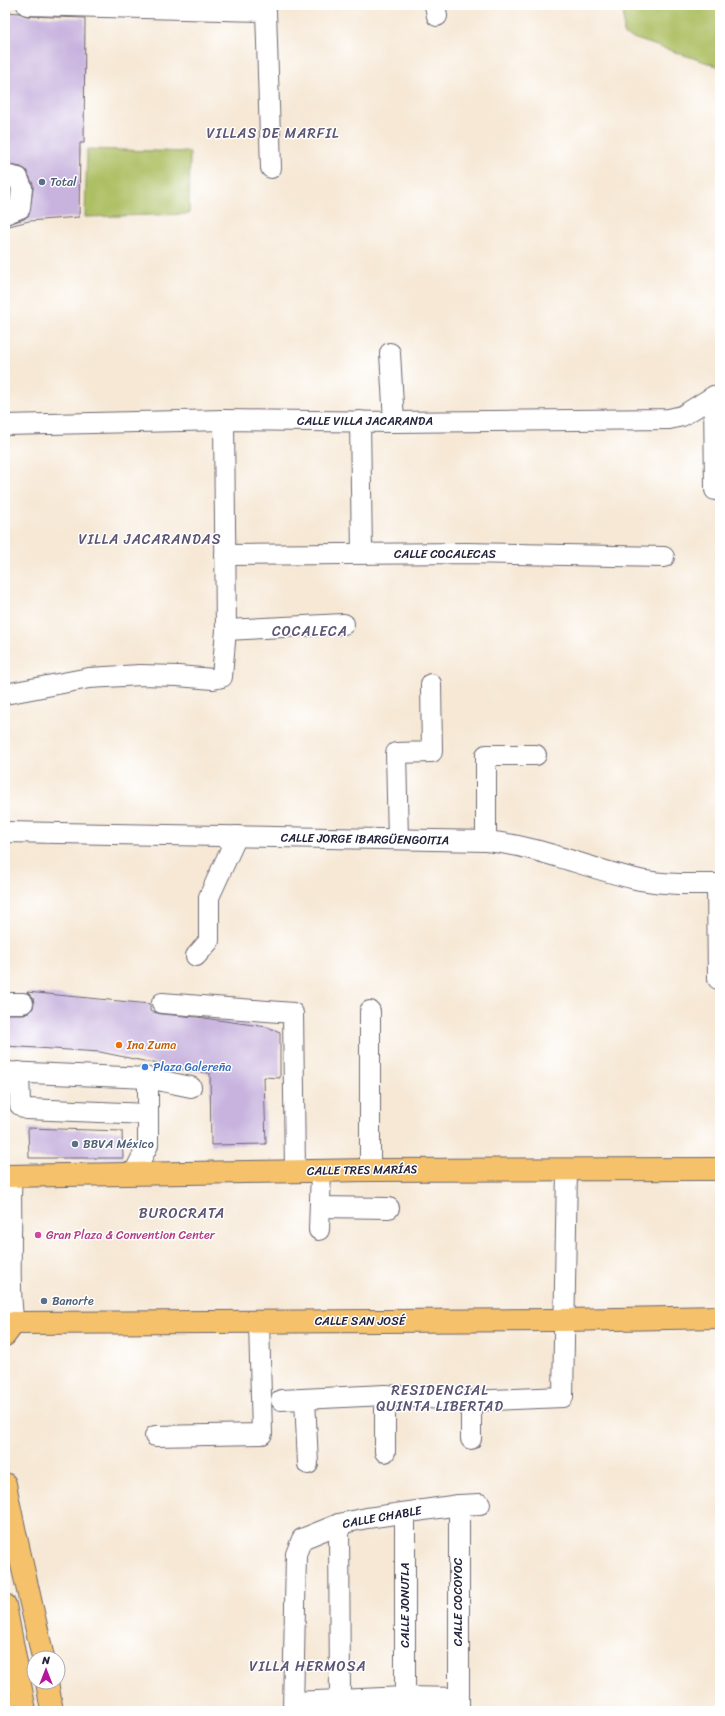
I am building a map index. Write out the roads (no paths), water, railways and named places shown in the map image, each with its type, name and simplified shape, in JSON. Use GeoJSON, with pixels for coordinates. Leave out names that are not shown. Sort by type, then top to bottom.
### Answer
{"type":"FeatureCollection","features":[{"type":"Feature","properties":{"kind":"main road","name":"CALLE TRES MARÍAS"},"geometry":{"type":"LineString","coordinates":[[13,1172],[134,1174],[370,1170],[720,1169]]}},
{"type":"Feature","properties":{"kind":"main road","name":"CALLE SAN JOSÉ"},"geometry":{"type":"LineString","coordinates":[[9,1329],[259,1322],[564,1320],[720,1317]]}},
{"type":"Feature","properties":{"kind":"main road"},"geometry":{"type":"LineString","coordinates":[[5,1484],[8,1518],[24,1571],[41,1650]]}},
{"type":"Feature","properties":{"kind":"main road"},"geometry":{"type":"LineString","coordinates":[[5,1605],[25,1711]]}},
{"type":"Feature","properties":{"kind":"main road"},"geometry":{"type":"LineString","coordinates":[[49,1690],[52,1711]]}},
{"type":"Feature","properties":{"kind":"street"},"geometry":{"type":"LineString","coordinates":[[27,5],[266,11],[271,168]]}},
{"type":"Feature","properties":{"kind":"street"},"geometry":{"type":"LineString","coordinates":[[5,175],[18,178],[22,188],[20,208],[5,214]]}},
{"type":"Feature","properties":{"kind":"street"},"geometry":{"type":"LineString","coordinates":[[390,353],[394,422]]}},
{"type":"Feature","properties":{"kind":"street"},"geometry":{"type":"LineString","coordinates":[[715,490],[717,396]]}},
{"type":"Feature","properties":{"kind":"street","name":"CALLE VILLA JACARANDA"},"geometry":{"type":"LineString","coordinates":[[5,425],[224,420],[394,422],[669,419],[682,416],[717,396]]}},
{"type":"Feature","properties":{"kind":"street"},"geometry":{"type":"LineString","coordinates":[[5,694],[89,678],[140,675],[178,676],[213,680],[222,677],[226,630],[224,420]]}},
{"type":"Feature","properties":{"kind":"street"},"geometry":{"type":"LineString","coordinates":[[360,421],[362,553]]}},
{"type":"Feature","properties":{"kind":"street","name":"CALLE COCALECAS"},"geometry":{"type":"LineString","coordinates":[[225,555],[466,553],[664,556]]}},
{"type":"Feature","properties":{"kind":"street"},"geometry":{"type":"LineString","coordinates":[[226,630],[344,624]]}},
{"type":"Feature","properties":{"kind":"street"},"geometry":{"type":"LineString","coordinates":[[398,839],[396,753],[432,752],[430,684]]}},
{"type":"Feature","properties":{"kind":"street"},"geometry":{"type":"LineString","coordinates":[[486,841],[486,755],[536,755]]}},
{"type":"Feature","properties":{"kind":"street","name":"CALLE JORGE IBARGÜENGOITIA"},"geometry":{"type":"LineString","coordinates":[[5,832],[486,841],[509,843],[640,880],[667,883],[719,884]]}},
{"type":"Feature","properties":{"kind":"street"},"geometry":{"type":"LineString","coordinates":[[196,956],[210,941],[210,897],[237,836]]}},
{"type":"Feature","properties":{"kind":"street"},"geometry":{"type":"LineString","coordinates":[[718,978],[719,884]]}},
{"type":"Feature","properties":{"kind":"street"},"geometry":{"type":"LineString","coordinates":[[162,1003],[293,1012],[295,1171]]}},
{"type":"Feature","properties":{"kind":"street"},"geometry":{"type":"LineString","coordinates":[[370,1011],[370,1170]]}},
{"type":"Feature","properties":{"kind":"street"},"geometry":{"type":"LineString","coordinates":[[148,1114],[28,1109],[20,1105],[12,1072],[148,1078],[191,1087]]}},
{"type":"Feature","properties":{"kind":"street"},"geometry":{"type":"LineString","coordinates":[[134,1174],[148,1145],[148,1078]]}},
{"type":"Feature","properties":{"kind":"street"},"geometry":{"type":"LineString","coordinates":[[148,1145],[165,1173]]}},
{"type":"Feature","properties":{"kind":"street"},"geometry":{"type":"LineString","coordinates":[[281,1400],[385,1394],[471,1401],[562,1396],[567,1170]]}},
{"type":"Feature","properties":{"kind":"street"},"geometry":{"type":"LineString","coordinates":[[319,1230],[321,1171]]}},
{"type":"Feature","properties":{"kind":"street"},"geometry":{"type":"LineString","coordinates":[[9,1329],[12,1226],[10,1198],[13,1172]]}},
{"type":"Feature","properties":{"kind":"street"},"geometry":{"type":"LineString","coordinates":[[320,1207],[389,1208]]}},
{"type":"Feature","properties":{"kind":"street"},"geometry":{"type":"LineString","coordinates":[[155,1436],[262,1434],[259,1322]]}},
{"type":"Feature","properties":{"kind":"street"},"geometry":{"type":"LineString","coordinates":[[385,1394],[385,1452]]}},
{"type":"Feature","properties":{"kind":"street"},"geometry":{"type":"LineString","coordinates":[[305,1399],[308,1464]]}},
{"type":"Feature","properties":{"kind":"street"},"geometry":{"type":"LineString","coordinates":[[471,1401],[471,1438]]}},
{"type":"Feature","properties":{"kind":"street","name":"CALLE CHABLE"},"geometry":{"type":"LineString","coordinates":[[294,1706],[296,1554],[302,1539],[339,1524],[367,1518],[459,1505],[480,1504]]}},
{"type":"Feature","properties":{"kind":"street","name":"CALLE COCOYOC"},"geometry":{"type":"LineString","coordinates":[[458,1705],[459,1505]]}},
{"type":"Feature","properties":{"kind":"street","name":"CALLE JONUTLA"},"geometry":{"type":"LineString","coordinates":[[405,1513],[405,1697]]}},
{"type":"Feature","properties":{"kind":"street"},"geometry":{"type":"LineString","coordinates":[[339,1524],[340,1699]]}},
{"type":"Feature","properties":{"kind":"street"},"geometry":{"type":"LineString","coordinates":[[294,1706],[340,1699],[405,1697],[458,1705]]}},
{"type":"Feature","properties":{"kind":"place","name":"Total"},"geometry":{"type":"Point","coordinates":[42,182]}},
{"type":"Feature","properties":{"kind":"place","name":"Ina Zuma"},"geometry":{"type":"Point","coordinates":[119,1045]}},
{"type":"Feature","properties":{"kind":"place","name":"Plaza Galereña"},"geometry":{"type":"Point","coordinates":[145,1067]}},
{"type":"Feature","properties":{"kind":"place","name":"BBVA México"},"geometry":{"type":"Point","coordinates":[75,1144]}},
{"type":"Feature","properties":{"kind":"place","name":"Gran Plaza & Convention Center"},"geometry":{"type":"Point","coordinates":[38,1235]}},
{"type":"Feature","properties":{"kind":"place","name":"Banorte"},"geometry":{"type":"Point","coordinates":[44,1301]}},
{"type":"Feature","properties":{"kind":"district","name":"VILLAS DE MARFIL"},"geometry":{"type":"Point","coordinates":[273,133]}},
{"type":"Feature","properties":{"kind":"district","name":"VILLA JACARANDAS"},"geometry":{"type":"Point","coordinates":[150,539]}},
{"type":"Feature","properties":{"kind":"district","name":"COCALECA"},"geometry":{"type":"Point","coordinates":[310,631]}},
{"type":"Feature","properties":{"kind":"district","name":"BUROCRATA"},"geometry":{"type":"Point","coordinates":[182,1213]}},
{"type":"Feature","properties":{"kind":"district","name":"RESIDENCIAL QUINTA LIBERTAD"},"geometry":{"type":"Point","coordinates":[440,1398]}},
{"type":"Feature","properties":{"kind":"district","name":"VILLA HERMOSA"},"geometry":{"type":"Point","coordinates":[308,1666]}}]}
